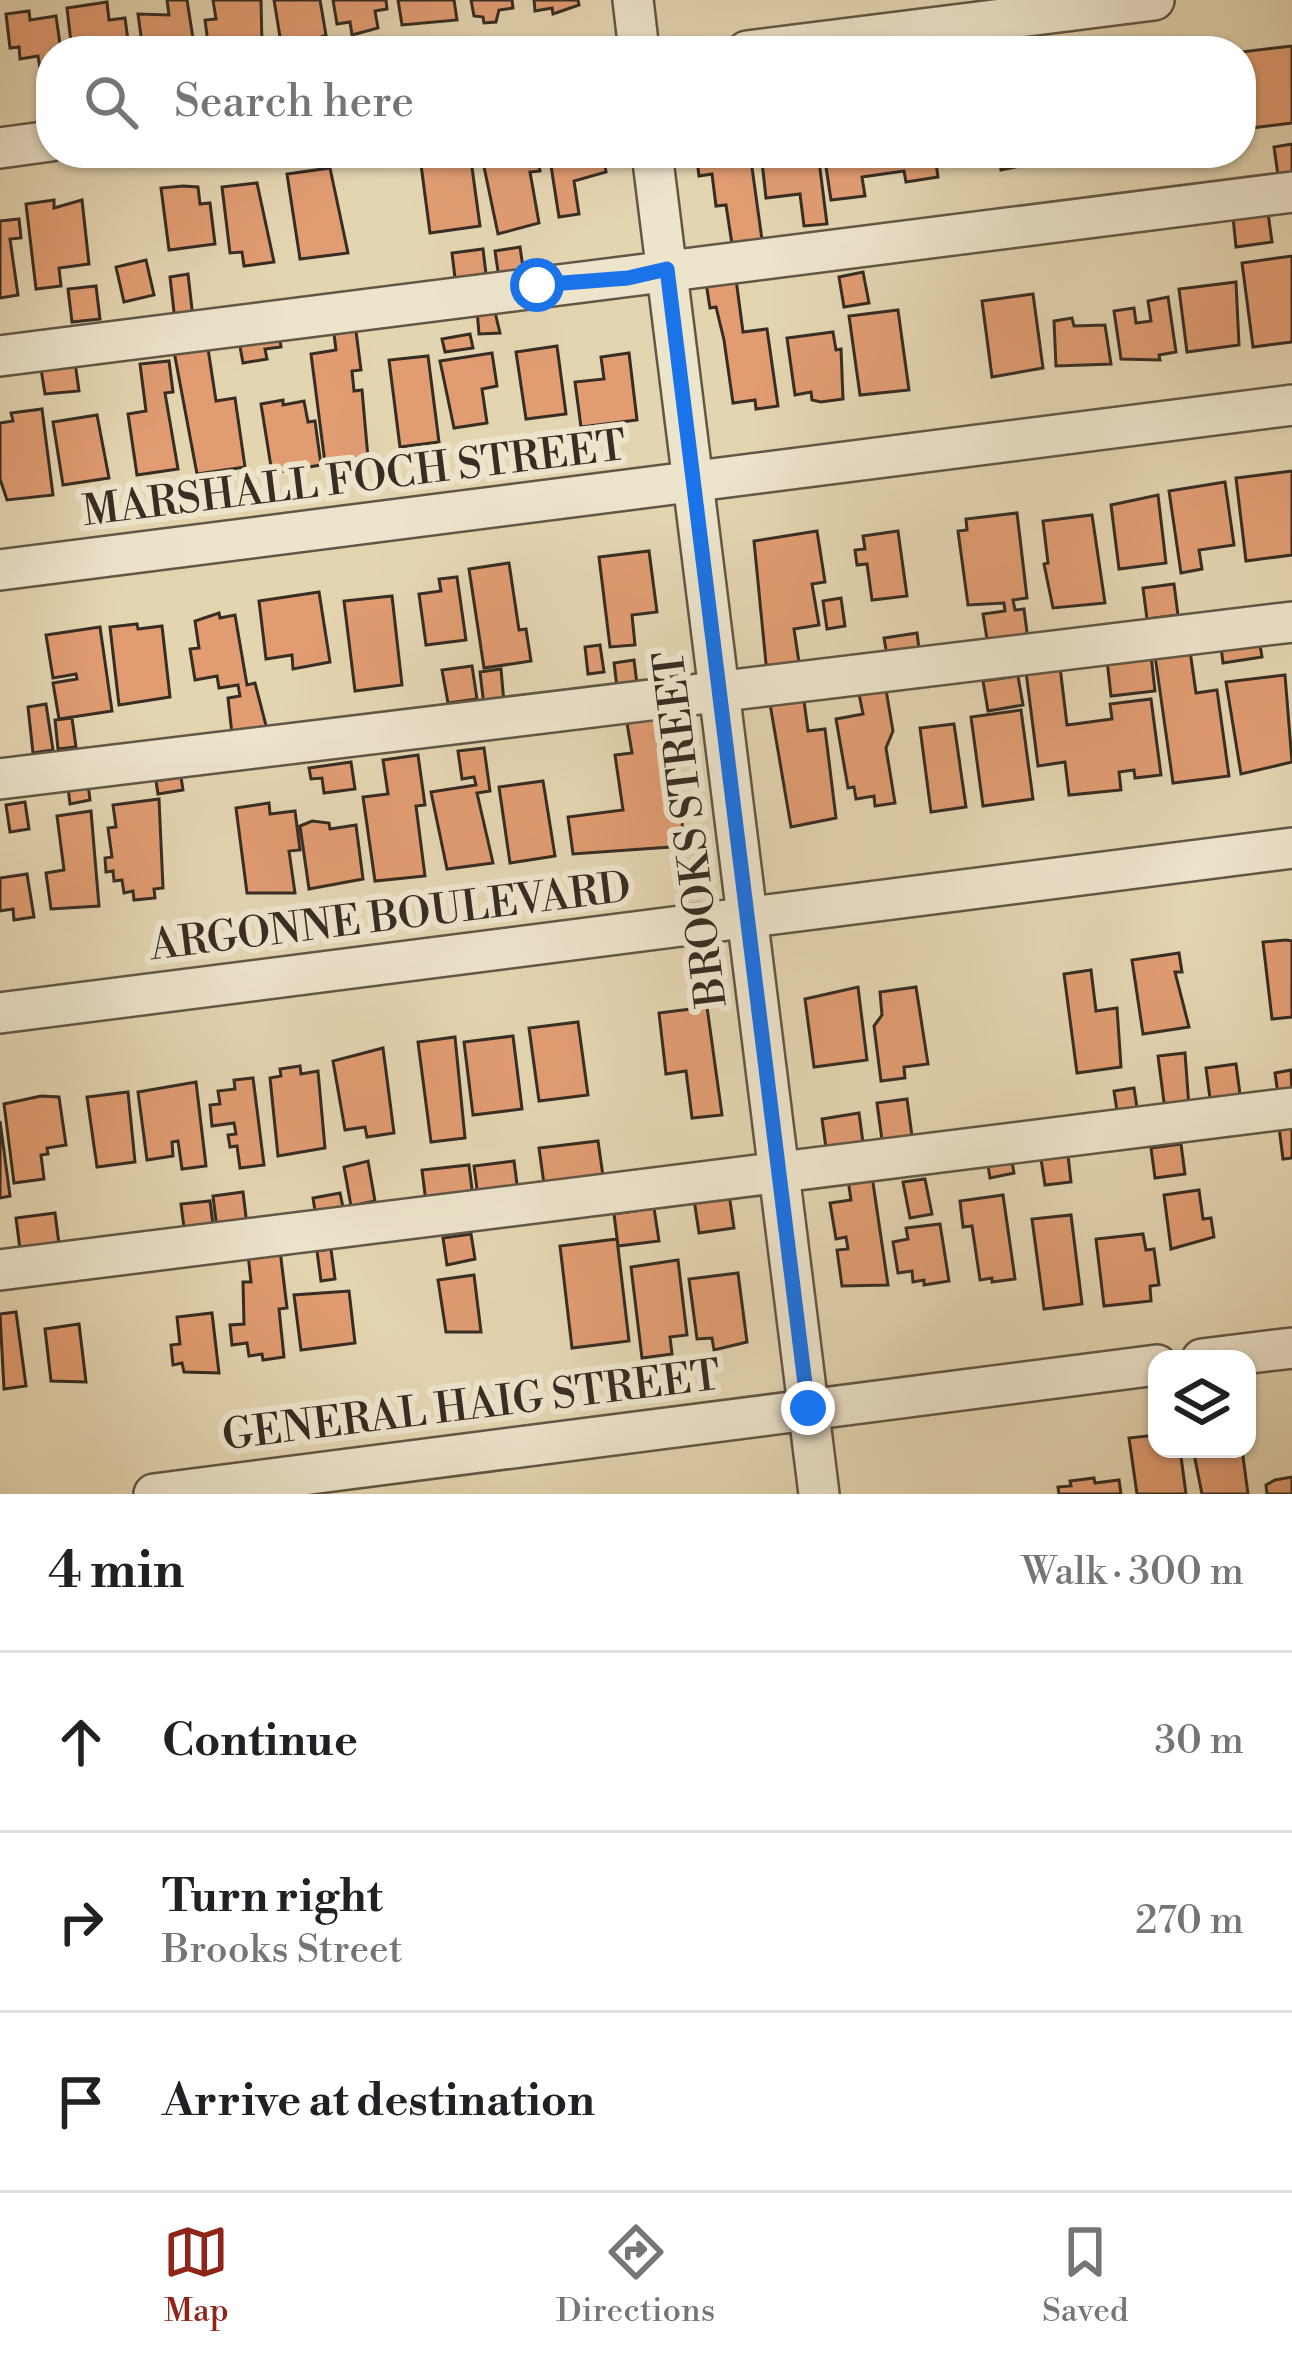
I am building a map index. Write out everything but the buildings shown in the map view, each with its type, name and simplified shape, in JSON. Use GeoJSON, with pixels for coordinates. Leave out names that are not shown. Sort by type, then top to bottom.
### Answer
{"type":"FeatureCollection","features":[{"type":"Feature","properties":{"kind":"street"},"geometry":{"type":"LineString","coordinates":[[633,0],[637,36]]}},
{"type":"Feature","properties":{"kind":"street"},"geometry":{"type":"LineString","coordinates":[[867,36],[1154,0]]}},
{"type":"Feature","properties":{"kind":"street"},"geometry":{"type":"LineString","coordinates":[[0,148],[36,143]]}},
{"type":"Feature","properties":{"kind":"street","name":"BROOKS STREET"},"geometry":{"type":"LineString","coordinates":[[654,168],[819,1494]]}},
{"type":"Feature","properties":{"kind":"street"},"geometry":{"type":"LineString","coordinates":[[0,356],[395,302],[628,278],[667,269],[1292,192]]}},
{"type":"Feature","properties":{"kind":"street","name":"MARSHALL FOCH STREET"},"geometry":{"type":"LineString","coordinates":[[0,570],[1292,404]]}},
{"type":"Feature","properties":{"kind":"street"},"geometry":{"type":"LineString","coordinates":[[0,778],[1292,622]]}},
{"type":"Feature","properties":{"kind":"street","name":"ARGONNE BOULEVARD"},"geometry":{"type":"LineString","coordinates":[[0,1012],[1292,848]]}},
{"type":"Feature","properties":{"kind":"street"},"geometry":{"type":"LineString","coordinates":[[0,1270],[1292,1108]]}},
{"type":"Feature","properties":{"kind":"street"},"geometry":{"type":"LineString","coordinates":[[1256,1352],[1292,1348]]}},
{"type":"Feature","properties":{"kind":"street","name":"GENERAL HAIG STREET"},"geometry":{"type":"LineString","coordinates":[[154,1494],[1148,1366]]}},
{"type":"Feature","properties":{"kind":"route"},"geometry":{"type":"LineString","coordinates":[[537,285],[628,278],[667,269],[808,1408]]}}]}
